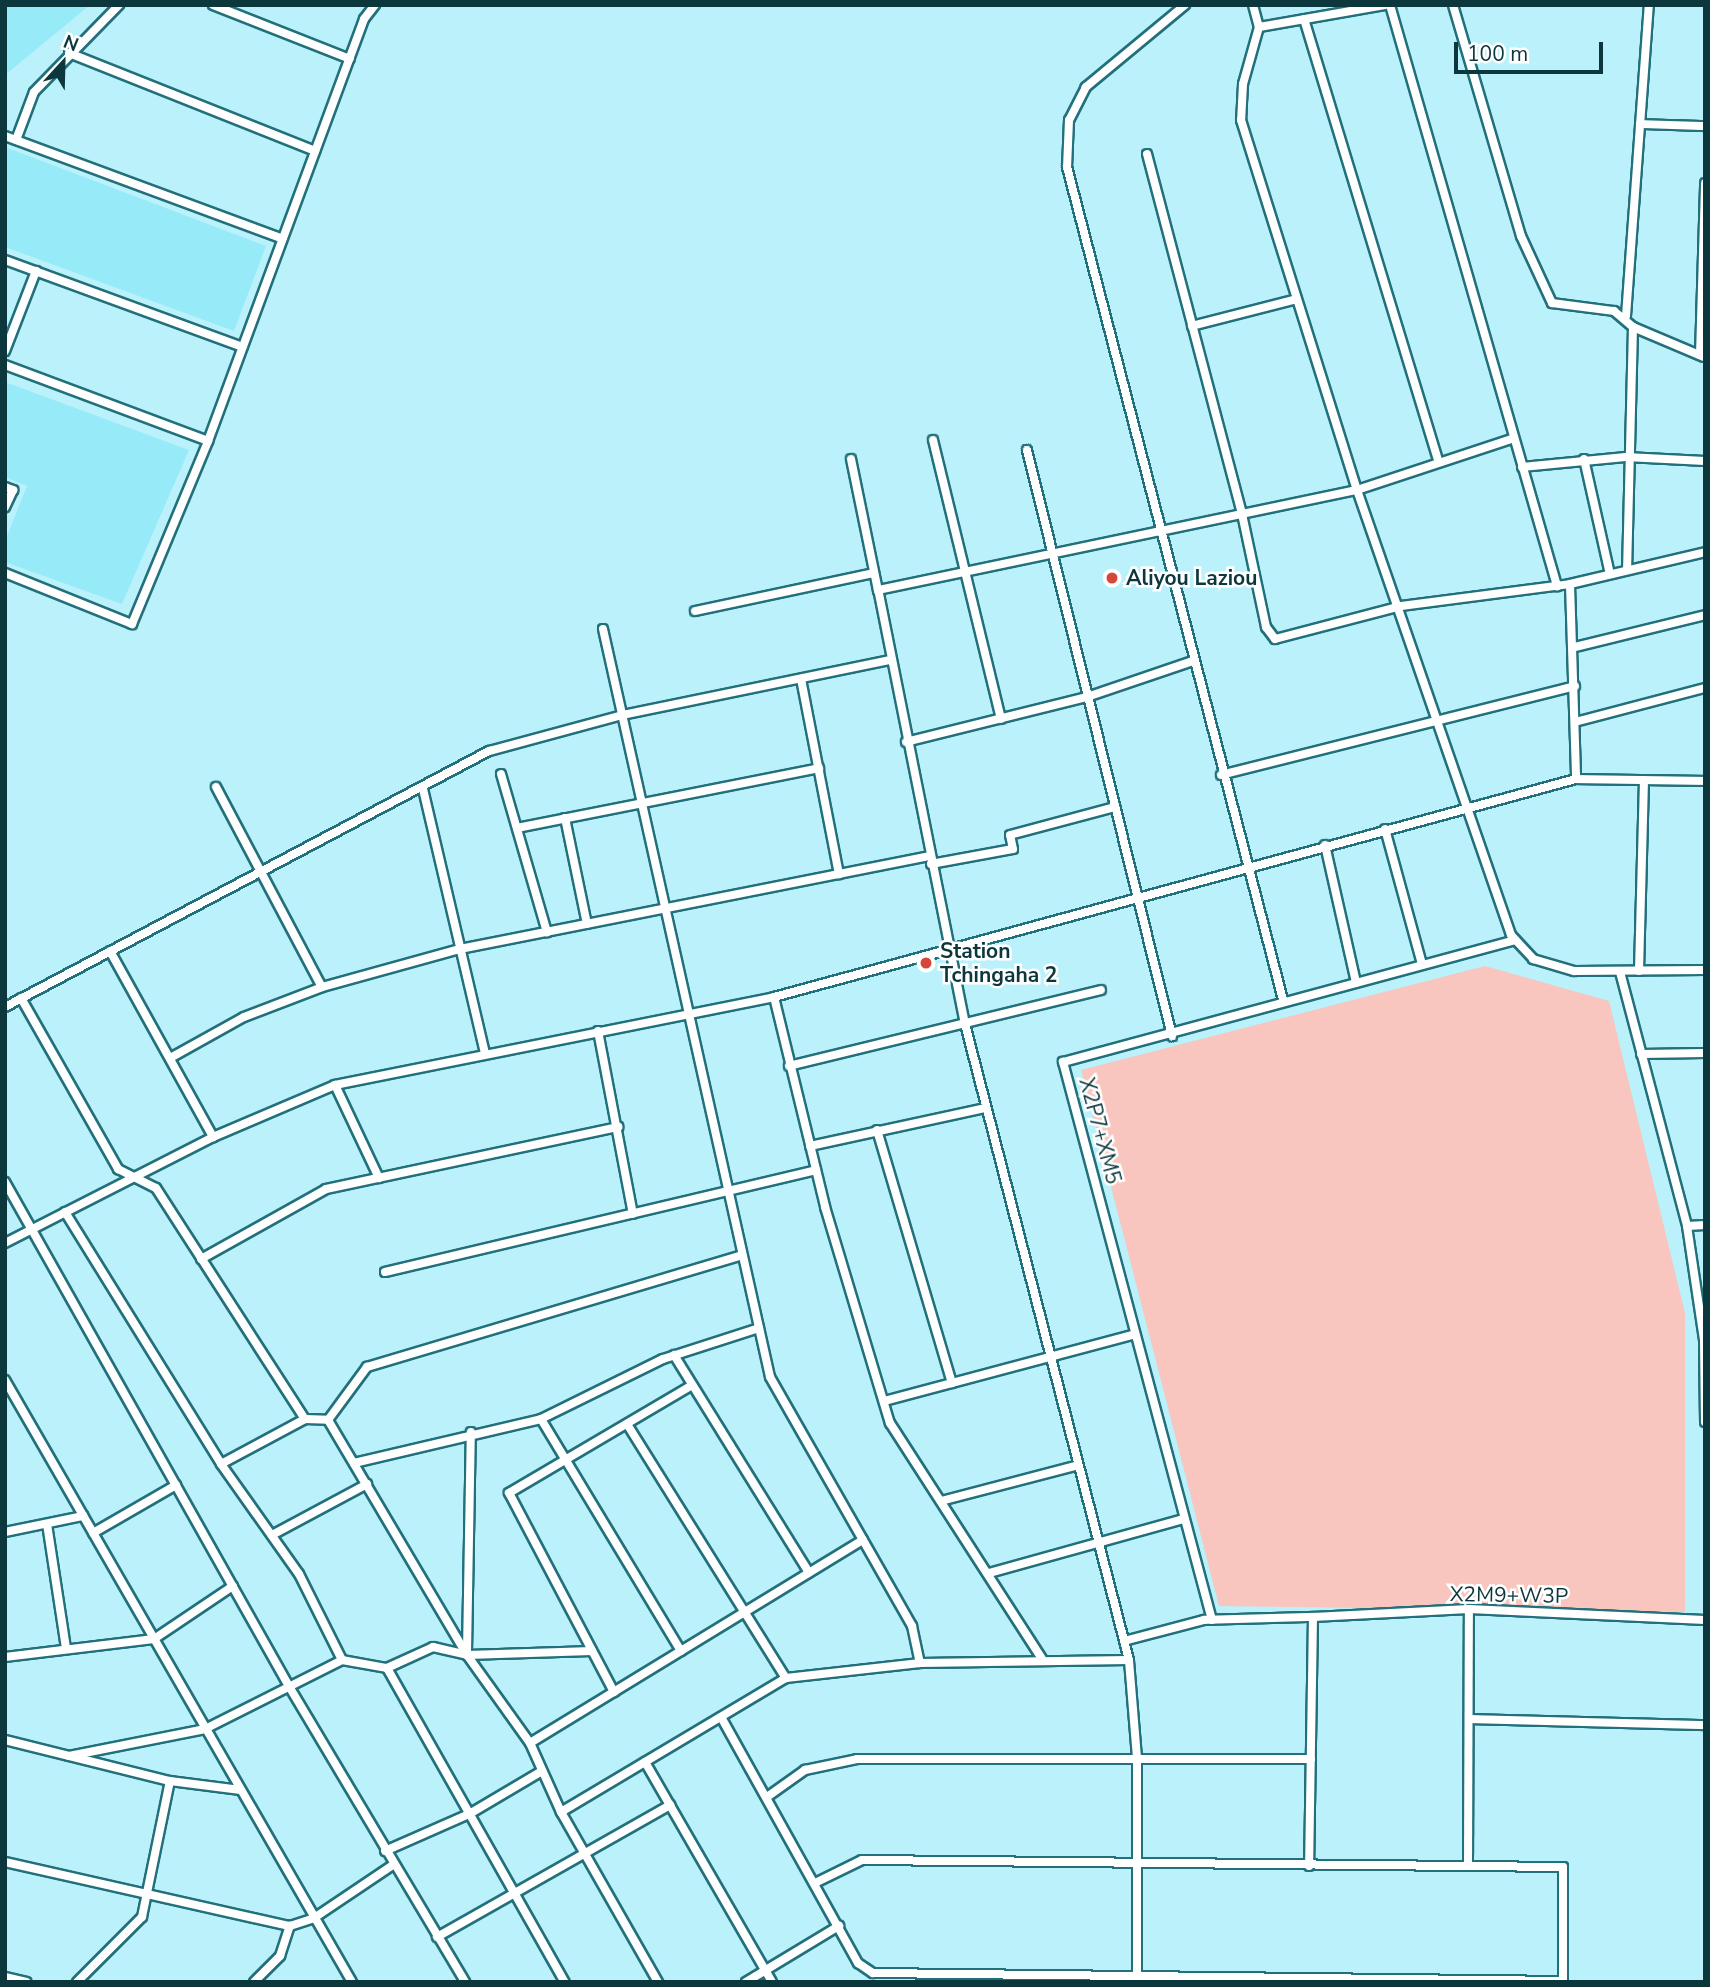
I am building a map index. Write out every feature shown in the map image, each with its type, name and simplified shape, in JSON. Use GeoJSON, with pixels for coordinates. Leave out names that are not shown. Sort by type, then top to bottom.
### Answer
{"type":"FeatureCollection","features":[{"type":"Feature","properties":{"kind":"street"},"geometry":{"type":"LineString","coordinates":[[16,140],[34,92],[69,53],[119,5]]}},
{"type":"Feature","properties":{"kind":"street"},"geometry":{"type":"LineString","coordinates":[[213,5],[350,59]]}},
{"type":"Feature","properties":{"kind":"street"},"geometry":{"type":"LineString","coordinates":[[5,573],[132,624],[208,441],[350,59],[375,5]]}},
{"type":"Feature","properties":{"kind":"street"},"geometry":{"type":"LineString","coordinates":[[1185,5],[1086,87],[1069,120],[1067,167],[1244,866],[1283,1000]]}},
{"type":"Feature","properties":{"kind":"street"},"geometry":{"type":"LineString","coordinates":[[1253,5],[1259,27],[1243,84],[1241,120],[1357,490],[1401,606],[1467,808],[1515,940],[1544,962],[1574,971],[1705,970]]}},
{"type":"Feature","properties":{"kind":"street"},"geometry":{"type":"LineString","coordinates":[[1259,27],[1387,5],[1557,586]]}},
{"type":"Feature","properties":{"kind":"street"},"geometry":{"type":"LineString","coordinates":[[1453,5],[1521,236],[1552,303],[1626,316]]}},
{"type":"Feature","properties":{"kind":"street"},"geometry":{"type":"LineString","coordinates":[[1649,5],[1626,316],[1633,327],[1702,356],[1705,183]]}},
{"type":"Feature","properties":{"kind":"street"},"geometry":{"type":"LineString","coordinates":[[1304,19],[1438,459]]}},
{"type":"Feature","properties":{"kind":"street"},"geometry":{"type":"LineString","coordinates":[[69,53],[316,151]]}},
{"type":"Feature","properties":{"kind":"street"},"geometry":{"type":"LineString","coordinates":[[1640,124],[1705,125]]}},
{"type":"Feature","properties":{"kind":"street"},"geometry":{"type":"LineString","coordinates":[[5,136],[283,239]]}},
{"type":"Feature","properties":{"kind":"street"},"geometry":{"type":"LineString","coordinates":[[1147,154],[1242,514],[1266,627],[1275,639],[1401,606],[1570,584],[1705,552]]}},
{"type":"Feature","properties":{"kind":"street"},"geometry":{"type":"LineString","coordinates":[[5,260],[243,347]]}},
{"type":"Feature","properties":{"kind":"street"},"geometry":{"type":"LineString","coordinates":[[5,351],[36,271]]}},
{"type":"Feature","properties":{"kind":"street"},"geometry":{"type":"LineString","coordinates":[[1192,326],[1297,299]]}},
{"type":"Feature","properties":{"kind":"street"},"geometry":{"type":"LineString","coordinates":[[1627,570],[1626,457],[1633,327]]}},
{"type":"Feature","properties":{"kind":"street"},"geometry":{"type":"LineString","coordinates":[[5,365],[208,441]]}},
{"type":"Feature","properties":{"kind":"street"},"geometry":{"type":"LineString","coordinates":[[878,590],[1357,490],[1438,459],[1514,438]]}},
{"type":"Feature","properties":{"kind":"street"},"geometry":{"type":"LineString","coordinates":[[933,440],[968,571],[1001,719]]}},
{"type":"Feature","properties":{"kind":"street"},"geometry":{"type":"LineString","coordinates":[[1027,450],[1172,1036]]}},
{"type":"Feature","properties":{"kind":"street"},"geometry":{"type":"LineString","coordinates":[[1522,467],[1626,457],[1705,460]]}},
{"type":"Feature","properties":{"kind":"street"},"geometry":{"type":"LineString","coordinates":[[851,459],[965,1024],[1075,1466],[1129,1660],[1138,1758],[1138,1981]]}},
{"type":"Feature","properties":{"kind":"street"},"geometry":{"type":"LineString","coordinates":[[1584,459],[1610,574]]}},
{"type":"Feature","properties":{"kind":"street"},"geometry":{"type":"LineString","coordinates":[[5,487],[13,490],[5,507]]}},
{"type":"Feature","properties":{"kind":"street"},"geometry":{"type":"LineString","coordinates":[[695,611],[874,573]]}},
{"type":"Feature","properties":{"kind":"street"},"geometry":{"type":"LineString","coordinates":[[1570,584],[1575,647],[1576,779]]}},
{"type":"Feature","properties":{"kind":"street"},"geometry":{"type":"LineString","coordinates":[[1575,647],[1705,615]]}},
{"type":"Feature","properties":{"kind":"street"},"geometry":{"type":"LineString","coordinates":[[603,629],[670,908],[731,1188],[742,1255],[771,1377],[912,1626],[920,1663]]}},
{"type":"Feature","properties":{"kind":"street"},"geometry":{"type":"LineString","coordinates":[[5,1007],[423,789],[489,751],[622,715],[891,660]]}},
{"type":"Feature","properties":{"kind":"street"},"geometry":{"type":"LineString","coordinates":[[906,741],[1087,697],[1194,661]]}},
{"type":"Feature","properties":{"kind":"street"},"geometry":{"type":"LineString","coordinates":[[801,679],[839,874]]}},
{"type":"Feature","properties":{"kind":"street"},"geometry":{"type":"LineString","coordinates":[[1221,775],[1437,716],[1575,686]]}},
{"type":"Feature","properties":{"kind":"street"},"geometry":{"type":"LineString","coordinates":[[1576,723],[1705,688]]}},
{"type":"Feature","properties":{"kind":"street"},"geometry":{"type":"LineString","coordinates":[[517,828],[818,768]]}},
{"type":"Feature","properties":{"kind":"street"},"geometry":{"type":"LineString","coordinates":[[501,774],[547,932]]}},
{"type":"Feature","properties":{"kind":"street"},"geometry":{"type":"LineString","coordinates":[[5,1243],[133,1176],[335,1085],[774,997],[949,945],[1576,779],[1705,781]]}},
{"type":"Feature","properties":{"kind":"street"},"geometry":{"type":"LineString","coordinates":[[1639,971],[1644,780]]}},
{"type":"Feature","properties":{"kind":"street"},"geometry":{"type":"LineString","coordinates":[[216,787],[259,873],[322,987]]}},
{"type":"Feature","properties":{"kind":"street"},"geometry":{"type":"LineString","coordinates":[[423,789],[485,1054]]}},
{"type":"Feature","properties":{"kind":"street"},"geometry":{"type":"LineString","coordinates":[[172,1057],[244,1017],[322,987],[460,949],[839,874],[1013,849],[1010,835],[1115,807]]}},
{"type":"Feature","properties":{"kind":"street"},"geometry":{"type":"LineString","coordinates":[[565,818],[587,925]]}},
{"type":"Feature","properties":{"kind":"street"},"geometry":{"type":"LineString","coordinates":[[1385,829],[1422,964]]}},
{"type":"Feature","properties":{"kind":"street"},"geometry":{"type":"LineString","coordinates":[[1325,845],[1356,983]]}},
{"type":"Feature","properties":{"kind":"street","name":"X2P7+XM5"},"geometry":{"type":"LineString","coordinates":[[1212,1620],[1063,1062],[1172,1036],[1283,1000],[1515,940]]}},
{"type":"Feature","properties":{"kind":"street"},"geometry":{"type":"LineString","coordinates":[[110,951],[172,1057],[213,1138]]}},
{"type":"Feature","properties":{"kind":"street"},"geometry":{"type":"LineString","coordinates":[[1620,972],[1687,1226],[1704,1340],[1705,1422]]}},
{"type":"Feature","properties":{"kind":"street"},"geometry":{"type":"LineString","coordinates":[[789,1066],[1101,990]]}},
{"type":"Feature","properties":{"kind":"street"},"geometry":{"type":"LineString","coordinates":[[774,997],[816,1170],[890,1423],[1043,1660]]}},
{"type":"Feature","properties":{"kind":"street"},"geometry":{"type":"LineString","coordinates":[[21,998],[118,1169],[156,1188],[305,1419]]}},
{"type":"Feature","properties":{"kind":"street"},"geometry":{"type":"LineString","coordinates":[[598,1031],[633,1214]]}},
{"type":"Feature","properties":{"kind":"street"},"geometry":{"type":"LineString","coordinates":[[1641,1054],[1705,1053]]}},
{"type":"Feature","properties":{"kind":"street"},"geometry":{"type":"LineString","coordinates":[[335,1085],[379,1178]]}},
{"type":"Feature","properties":{"kind":"street"},"geometry":{"type":"LineString","coordinates":[[810,1146],[986,1108]]}},
{"type":"Feature","properties":{"kind":"street"},"geometry":{"type":"LineString","coordinates":[[201,1259],[326,1189],[618,1127]]}},
{"type":"Feature","properties":{"kind":"street"},"geometry":{"type":"LineString","coordinates":[[877,1130],[952,1383]]}},
{"type":"Feature","properties":{"kind":"street"},"geometry":{"type":"LineString","coordinates":[[385,1272],[816,1170]]}},
{"type":"Feature","properties":{"kind":"street"},"geometry":{"type":"LineString","coordinates":[[5,1182],[290,1689],[465,1982]]}},
{"type":"Feature","properties":{"kind":"street"},"geometry":{"type":"LineString","coordinates":[[65,1212],[221,1464],[272,1535],[342,1660]]}},
{"type":"Feature","properties":{"kind":"street"},"geometry":{"type":"LineString","coordinates":[[1687,1226],[1705,1225]]}},
{"type":"Feature","properties":{"kind":"street"},"geometry":{"type":"LineString","coordinates":[[328,1420],[367,1367],[742,1255]]}},
{"type":"Feature","properties":{"kind":"street"},"geometry":{"type":"LineString","coordinates":[[354,1464],[471,1432],[541,1419],[674,1356],[759,1328]]}},
{"type":"Feature","properties":{"kind":"street"},"geometry":{"type":"LineString","coordinates":[[884,1401],[1135,1334]]}},
{"type":"Feature","properties":{"kind":"street"},"geometry":{"type":"LineString","coordinates":[[674,1356],[809,1573]]}},
{"type":"Feature","properties":{"kind":"street"},"geometry":{"type":"LineString","coordinates":[[5,1380],[352,1982]]}},
{"type":"Feature","properties":{"kind":"street"},"geometry":{"type":"LineString","coordinates":[[614,1692],[509,1493],[692,1385]]}},
{"type":"Feature","properties":{"kind":"street"},"geometry":{"type":"LineString","coordinates":[[5,1403],[17,1400]]}},
{"type":"Feature","properties":{"kind":"street"},"geometry":{"type":"LineString","coordinates":[[221,1464],[305,1419],[328,1420]]}},
{"type":"Feature","properties":{"kind":"street"},"geometry":{"type":"LineString","coordinates":[[541,1419],[681,1651]]}},
{"type":"Feature","properties":{"kind":"street"},"geometry":{"type":"LineString","coordinates":[[328,1420],[467,1655],[530,1743],[561,1812],[658,1982]]}},
{"type":"Feature","properties":{"kind":"street"},"geometry":{"type":"LineString","coordinates":[[627,1424],[786,1678]]}},
{"type":"Feature","properties":{"kind":"street"},"geometry":{"type":"LineString","coordinates":[[467,1655],[471,1432]]}},
{"type":"Feature","properties":{"kind":"street"},"geometry":{"type":"LineString","coordinates":[[941,1501],[1075,1466]]}},
{"type":"Feature","properties":{"kind":"street"},"geometry":{"type":"LineString","coordinates":[[272,1535],[367,1484]]}},
{"type":"Feature","properties":{"kind":"street"},"geometry":{"type":"LineString","coordinates":[[93,1533],[176,1485]]}},
{"type":"Feature","properties":{"kind":"street"},"geometry":{"type":"LineString","coordinates":[[5,1532],[83,1516]]}},
{"type":"Feature","properties":{"kind":"street"},"geometry":{"type":"LineString","coordinates":[[989,1573],[1184,1519]]}},
{"type":"Feature","properties":{"kind":"street"},"geometry":{"type":"LineString","coordinates":[[47,1524],[66,1648]]}},
{"type":"Feature","properties":{"kind":"street"},"geometry":{"type":"LineString","coordinates":[[530,1743],[863,1540]]}},
{"type":"Feature","properties":{"kind":"street"},"geometry":{"type":"LineString","coordinates":[[5,1657],[154,1639],[233,1586]]}},
{"type":"Feature","properties":{"kind":"street"},"geometry":{"type":"LineString","coordinates":[[1468,1867],[1472,1718],[1469,1609]]}},
{"type":"Feature","properties":{"kind":"street","name":"X2M9+W3P"},"geometry":{"type":"LineString","coordinates":[[1124,1641],[1212,1620],[1469,1609],[1705,1620]]}},
{"type":"Feature","properties":{"kind":"street"},"geometry":{"type":"LineString","coordinates":[[1309,1866],[1313,1617]]}},
{"type":"Feature","properties":{"kind":"street"},"geometry":{"type":"LineString","coordinates":[[69,1756],[205,1729],[290,1689],[342,1660],[387,1668],[433,1647],[467,1655],[592,1651]]}},
{"type":"Feature","properties":{"kind":"street"},"geometry":{"type":"LineString","coordinates":[[561,1812],[786,1678],[920,1663],[1129,1660]]}},
{"type":"Feature","properties":{"kind":"street"},"geometry":{"type":"LineString","coordinates":[[387,1668],[565,1982]]}},
{"type":"Feature","properties":{"kind":"street"},"geometry":{"type":"LineString","coordinates":[[721,1717],[858,1963],[878,1978],[1563,1982],[1563,1867],[1138,1866],[862,1860],[815,1883]]}},
{"type":"Feature","properties":{"kind":"street"},"geometry":{"type":"LineString","coordinates":[[1472,1718],[1705,1725]]}},
{"type":"Feature","properties":{"kind":"street"},"geometry":{"type":"LineString","coordinates":[[5,1740],[170,1781],[240,1790]]}},
{"type":"Feature","properties":{"kind":"street"},"geometry":{"type":"LineString","coordinates":[[767,1797],[805,1770],[857,1759],[1311,1759]]}},
{"type":"Feature","properties":{"kind":"street"},"geometry":{"type":"LineString","coordinates":[[645,1762],[772,1982]]}},
{"type":"Feature","properties":{"kind":"street"},"geometry":{"type":"LineString","coordinates":[[385,1851],[471,1813],[542,1771]]}},
{"type":"Feature","properties":{"kind":"street"},"geometry":{"type":"LineString","coordinates":[[78,1982],[133,1932],[148,1894],[170,1781]]}},
{"type":"Feature","properties":{"kind":"street"},"geometry":{"type":"LineString","coordinates":[[437,1937],[670,1805]]}},
{"type":"Feature","properties":{"kind":"street"},"geometry":{"type":"LineString","coordinates":[[5,1862],[290,1926],[314,1918],[393,1865]]}},
{"type":"Feature","properties":{"kind":"street"},"geometry":{"type":"LineString","coordinates":[[254,1982],[280,1956],[290,1926]]}},
{"type":"Feature","properties":{"kind":"street"},"geometry":{"type":"LineString","coordinates":[[746,1982],[839,1926]]}},
{"type":"Feature","properties":{"kind":"street"},"geometry":{"type":"LineString","coordinates":[[5,1977],[26,1982]]}},
{"type":"Feature","properties":{"kind":"shaded area"},"geometry":{"type":"Polygon","coordinates":[[[5,5],[90,5],[5,75],[5,5]]]}},
{"type":"Feature","properties":{"kind":"shaded area"},"geometry":{"type":"Polygon","coordinates":[[[5,147],[266,246],[234,331],[5,247],[5,147]]]}},
{"type":"Feature","properties":{"kind":"shaded area"},"geometry":{"type":"Polygon","coordinates":[[[5,382],[189,450],[122,604],[5,562],[5,541],[27,486],[5,477],[5,382]]]}},
{"type":"Feature","properties":{"kind":"shaded area"},"geometry":{"type":"Polygon","coordinates":[[[1485,966],[1609,1001],[1685,1313],[1685,1612],[1219,1606],[1081,1070],[1485,966]]]}},
{"type":"Feature","properties":{"kind":"place","name":"Aliyou Laziou"},"geometry":{"type":"Point","coordinates":[1112,578]}},
{"type":"Feature","properties":{"kind":"place","name":"Station Tchingaha 2"},"geometry":{"type":"Point","coordinates":[926,963]}}]}
